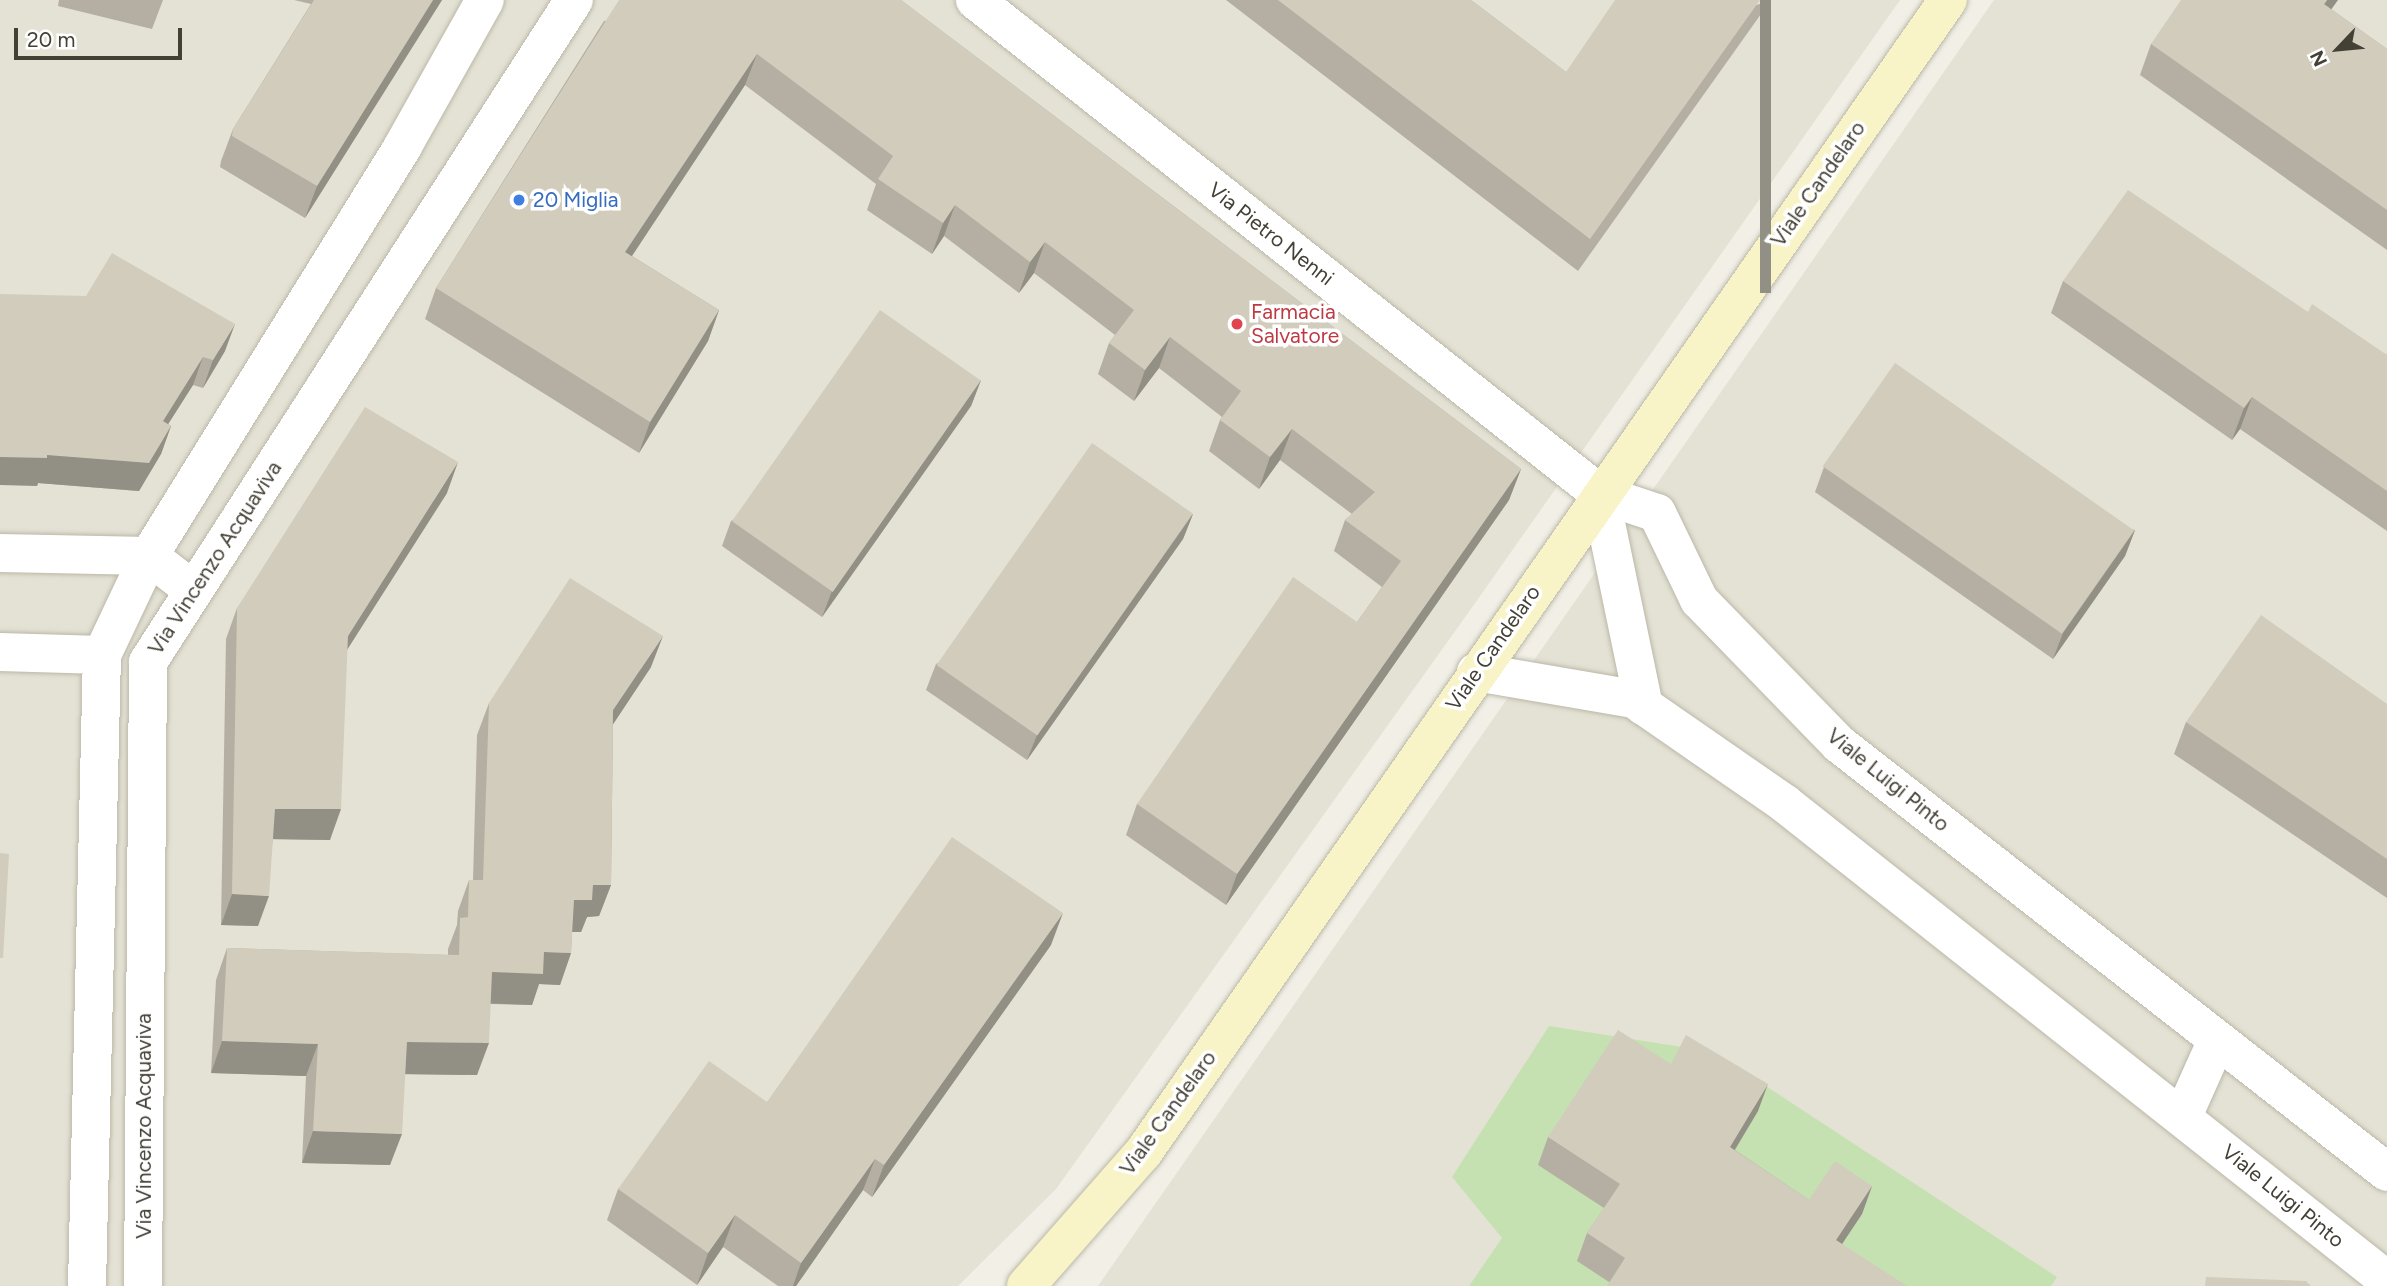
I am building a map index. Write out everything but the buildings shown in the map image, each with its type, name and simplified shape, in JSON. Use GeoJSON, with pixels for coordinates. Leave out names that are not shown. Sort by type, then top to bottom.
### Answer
{"type":"FeatureCollection","features":[{"type":"Feature","properties":{"kind":"main road","name":"Viale Candelaro"},"geometry":{"type":"LineString","coordinates":[[1026,1286],[1143,1153],[1600,494],[1948,0]]}},
{"type":"Feature","properties":{"kind":"street"},"geometry":{"type":"LineString","coordinates":[[87,1286],[102,655],[149,556],[402,146],[485,0]]}},
{"type":"Feature","properties":{"kind":"street","name":"Via Vincenzo Acquaviva"},"geometry":{"type":"LineString","coordinates":[[143,1286],[148,662],[574,0]]}},
{"type":"Feature","properties":{"kind":"street","name":"Via Pietro Nenni"},"geometry":{"type":"LineString","coordinates":[[975,0],[1600,494]]}},
{"type":"Feature","properties":{"kind":"street"},"geometry":{"type":"LineString","coordinates":[[1600,494],[1644,706]]}},
{"type":"Feature","properties":{"kind":"street","name":"Viale Luigi Pinto"},"geometry":{"type":"LineString","coordinates":[[1600,494],[1657,513],[1699,600],[1839,744],[2387,1172]]}},
{"type":"Feature","properties":{"kind":"street"},"geometry":{"type":"LineString","coordinates":[[0,553],[149,556],[194,590]]}},
{"type":"Feature","properties":{"kind":"street"},"geometry":{"type":"LineString","coordinates":[[0,652],[102,655]]}},
{"type":"Feature","properties":{"kind":"street","name":"Viale Luigi Pinto"},"geometry":{"type":"LineString","coordinates":[[1476,672],[1634,699],[1784,803],[2387,1280]]}},
{"type":"Feature","properties":{"kind":"street"},"geometry":{"type":"LineString","coordinates":[[2183,1116],[2217,1040]]}},
{"type":"Feature","properties":{"kind":"shaded area"},"geometry":{"type":"Polygon","coordinates":[[[0,0],[1900,0],[1473,606],[1056,1189],[958,1286],[0,1286],[0,0]]]}},
{"type":"Feature","properties":{"kind":"shaded area"},"geometry":{"type":"Polygon","coordinates":[[[1994,0],[2387,0],[2387,1286],[1098,1286],[1994,0]]]}},
{"type":"Feature","properties":{"kind":"green space"},"geometry":{"type":"Polygon","coordinates":[[[1549,1026],[1714,1052],[2057,1277],[2051,1286],[1469,1286],[1502,1238],[1452,1177],[1549,1026]]]}},
{"type":"Feature","properties":{"kind":"place","name":"20 Miglia"},"geometry":{"type":"Point","coordinates":[519,200]}},
{"type":"Feature","properties":{"kind":"place","name":"Farmacia Salvatore"},"geometry":{"type":"Point","coordinates":[1237,324]}}]}
